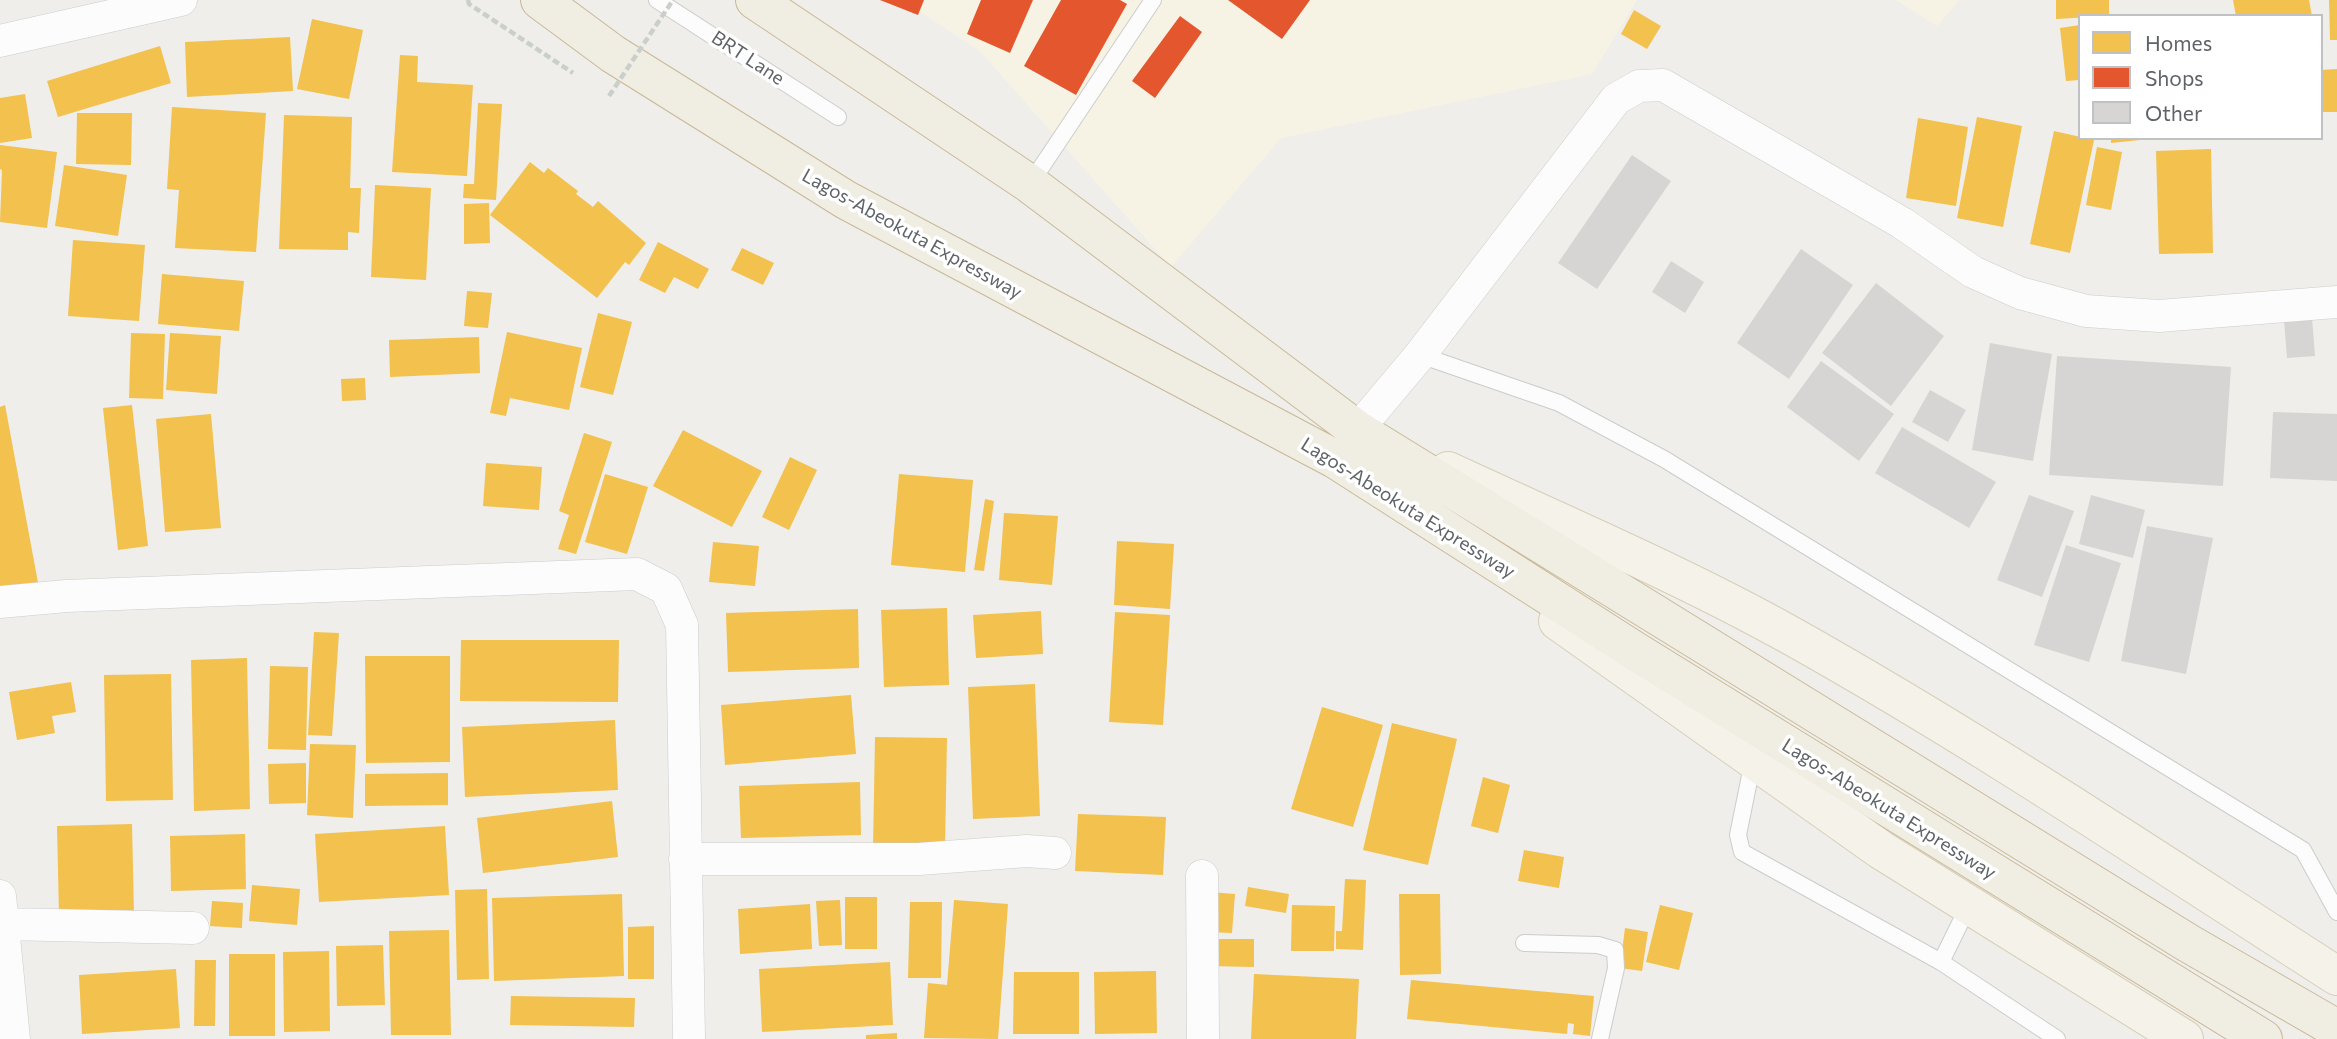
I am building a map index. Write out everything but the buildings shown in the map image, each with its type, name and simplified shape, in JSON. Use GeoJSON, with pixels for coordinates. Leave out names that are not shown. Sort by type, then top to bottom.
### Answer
{"type":"FeatureCollection","features":[{"type":"Feature","properties":{"kind":"highway","name":"Lagos-Abeokuta Expressway"},"geometry":{"type":"LineString","coordinates":[[540,0],[613,54],[846,200],[1346,444],[2337,1029]]}},
{"type":"Feature","properties":{"kind":"highway","name":"Lagos-Abeokuta Expressway"},"geometry":{"type":"LineString","coordinates":[[755,0],[1030,184],[1346,444],[1635,651],[2263,1039]]}},
{"type":"Feature","properties":{"kind":"main road"},"geometry":{"type":"LineString","coordinates":[[1346,444],[1753,760],[1881,850],[2184,1039]]}},
{"type":"Feature","properties":{"kind":"main road"},"geometry":{"type":"LineString","coordinates":[[1346,444],[1687,581],[1788,634],[1965,738],[2337,976]]}},
{"type":"Feature","properties":{"kind":"street"},"geometry":{"type":"LineString","coordinates":[[0,41],[181,0]]}},
{"type":"Feature","properties":{"kind":"street"},"geometry":{"type":"LineString","coordinates":[[1346,444],[1420,355],[1616,99],[1639,86],[1662,85],[1902,223],[1973,272],[2020,293],[2086,311],[2159,316],[2337,302]]}},
{"type":"Feature","properties":{"kind":"street"},"geometry":{"type":"LineString","coordinates":[[0,602],[66,596],[637,573],[666,589],[681,625],[689,1039]]}},
{"type":"Feature","properties":{"kind":"street"},"geometry":{"type":"LineString","coordinates":[[685,859],[919,859],[1027,851],[1055,853]]}},
{"type":"Feature","properties":{"kind":"street"},"geometry":{"type":"LineString","coordinates":[[1202,876],[1203,1039]]}},
{"type":"Feature","properties":{"kind":"street"},"geometry":{"type":"LineString","coordinates":[[14,1039],[2,910],[193,928]]}},
{"type":"Feature","properties":{"kind":"lane","name":"BRT Lane"},"geometry":{"type":"LineString","coordinates":[[657,0],[838,117]]}},
{"type":"Feature","properties":{"kind":"lane"},"geometry":{"type":"LineString","coordinates":[[1030,184],[1153,0]]}},
{"type":"Feature","properties":{"kind":"lane"},"geometry":{"type":"LineString","coordinates":[[1420,355],[1559,403],[1676,466],[2303,850],[2337,912]]}},
{"type":"Feature","properties":{"kind":"lane"},"geometry":{"type":"LineString","coordinates":[[1753,760],[1738,835],[1742,852],[1941,962],[2057,1039]]}},
{"type":"Feature","properties":{"kind":"lane"},"geometry":{"type":"LineString","coordinates":[[1941,962],[1969,905]]}},
{"type":"Feature","properties":{"kind":"lane"},"geometry":{"type":"LineString","coordinates":[[1524,943],[1598,945],[1615,950],[1616,968],[1600,1039]]}},
{"type":"Feature","properties":{"kind":"path"},"geometry":{"type":"LineString","coordinates":[[468,0],[469,4],[574,73]]}},
{"type":"Feature","properties":{"kind":"path"},"geometry":{"type":"LineString","coordinates":[[597,89],[609,96],[673,0]]}},
{"type":"Feature","properties":{"kind":"shaded area"},"geometry":{"type":"Polygon","coordinates":[[[902,0],[1637,0],[1592,74],[1281,138],[1171,267],[980,51],[902,0]]]}},
{"type":"Feature","properties":{"kind":"shaded area"},"geometry":{"type":"Polygon","coordinates":[[[1896,0],[1959,0],[1937,26],[1896,0]]]}}]}
